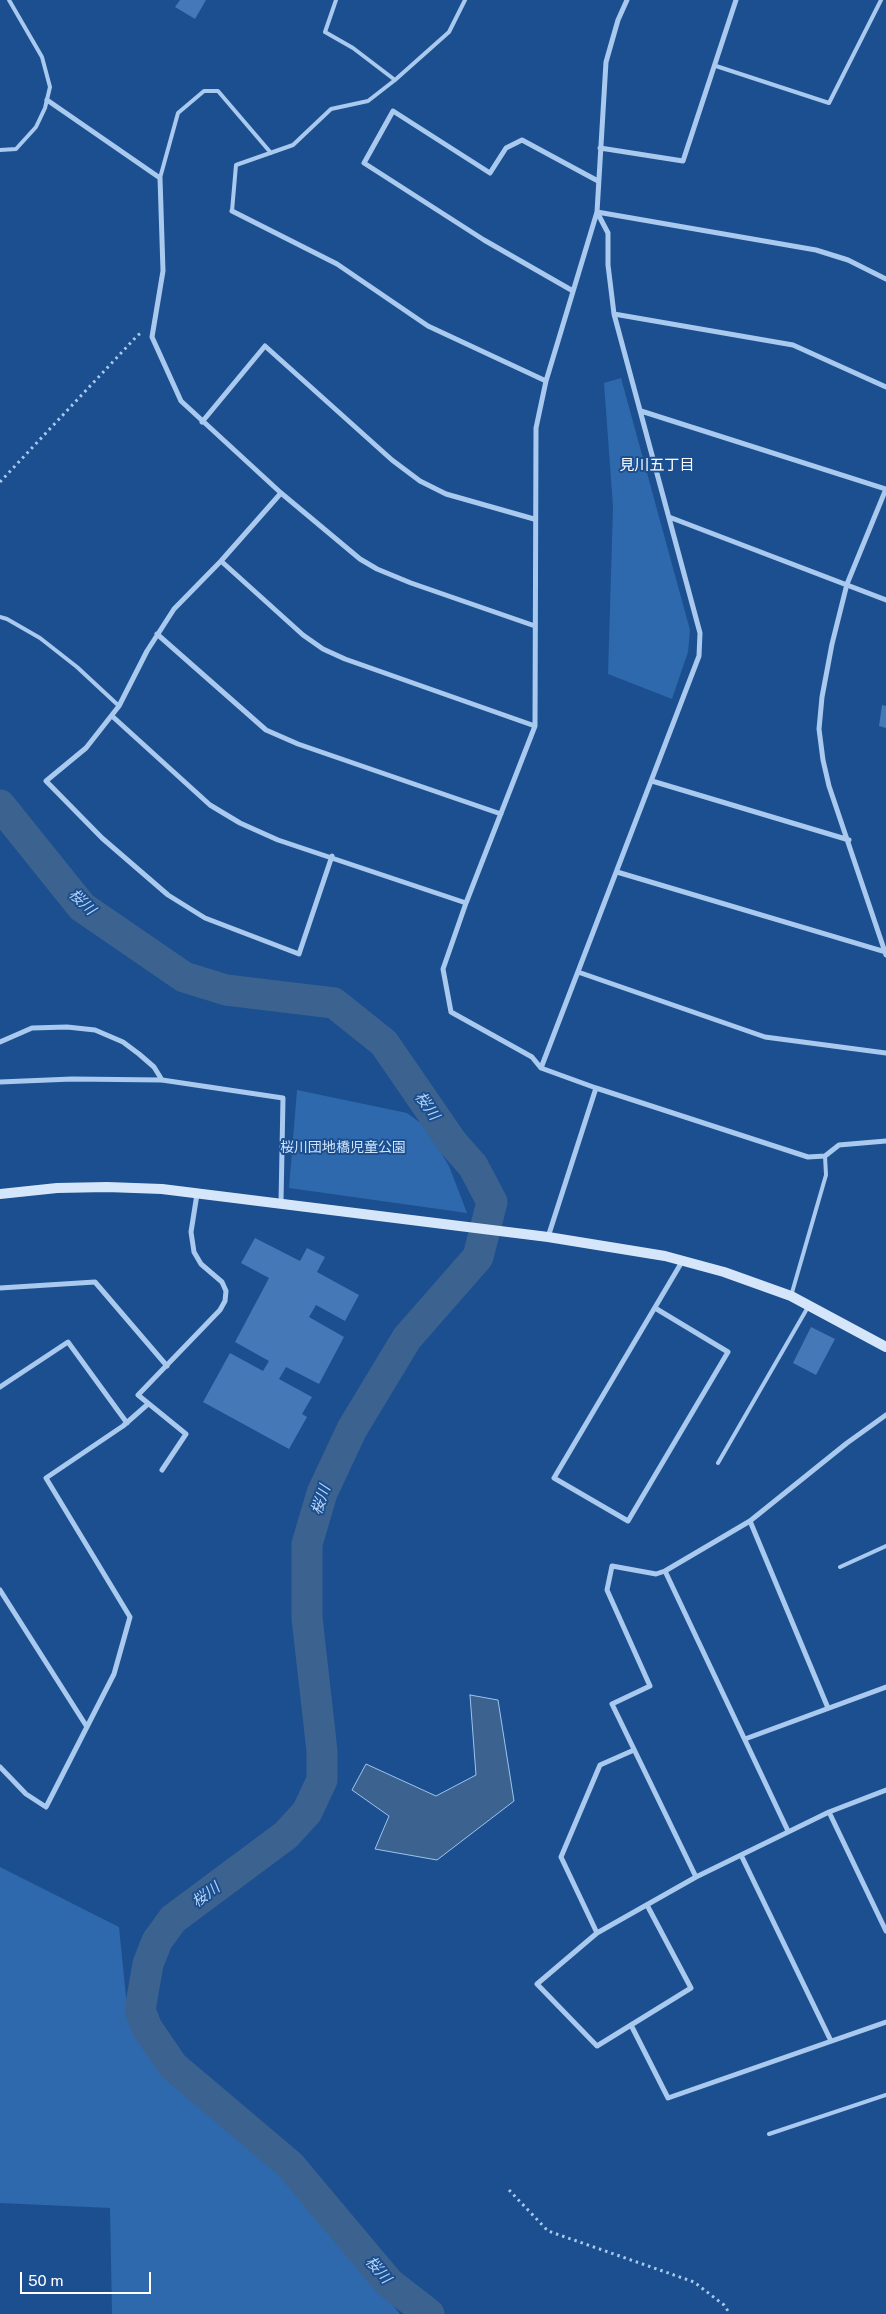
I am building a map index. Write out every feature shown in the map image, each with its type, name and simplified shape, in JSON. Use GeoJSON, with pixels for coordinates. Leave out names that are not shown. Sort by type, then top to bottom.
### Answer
{"type":"FeatureCollection","features":[{"type":"Feature","properties":{"kind":"street"},"geometry":{"type":"LineString","coordinates":[[627,0],[618,20],[606,62],[597,212],[546,381],[536,428],[534,519],[535,726],[466,903],[443,968],[451,1012],[532,1057],[541,1068],[596,1088],[808,1157],[825,1156],[839,1145],[886,1141]]}},
{"type":"Feature","properties":{"kind":"street"},"geometry":{"type":"LineString","coordinates":[[600,148],[684,161],[736,0]]}},
{"type":"Feature","properties":{"kind":"street"},"geometry":{"type":"LineString","coordinates":[[47,100],[160,178],[163,271],[152,337],[181,401],[281,493],[360,559],[377,569],[535,626]]}},
{"type":"Feature","properties":{"kind":"street"},"geometry":{"type":"LineString","coordinates":[[573,291],[484,240],[364,163],[392,111],[490,173],[506,148],[522,140],[598,181]]}},
{"type":"Feature","properties":{"kind":"street"},"geometry":{"type":"LineString","coordinates":[[232,211],[337,264],[428,326],[546,381]]}},
{"type":"Feature","properties":{"kind":"street"},"geometry":{"type":"LineString","coordinates":[[597,212],[816,250],[848,260],[886,279]]}},
{"type":"Feature","properties":{"kind":"street"},"geometry":{"type":"LineString","coordinates":[[541,1068],[699,656],[700,634],[614,314],[608,265],[608,233],[597,212]]}},
{"type":"Feature","properties":{"kind":"street"},"geometry":{"type":"LineString","coordinates":[[614,314],[793,345],[886,387]]}},
{"type":"Feature","properties":{"kind":"street"},"geometry":{"type":"LineString","coordinates":[[202,422],[265,346],[392,460],[420,481],[446,494],[534,519]]}},
{"type":"Feature","properties":{"kind":"street"},"geometry":{"type":"LineString","coordinates":[[641,411],[886,489],[847,584],[832,644],[822,697],[819,729],[822,760],[829,786],[886,953]]}},
{"type":"Feature","properties":{"kind":"street"},"geometry":{"type":"LineString","coordinates":[[281,493],[221,561],[174,609],[157,634],[119,706],[86,748],[46,781],[102,838],[168,895],[205,918],[299,954],[332,856]]}},
{"type":"Feature","properties":{"kind":"street"},"geometry":{"type":"LineString","coordinates":[[669,517],[886,600]]}},
{"type":"Feature","properties":{"kind":"street"},"geometry":{"type":"LineString","coordinates":[[221,561],[302,635],[323,649],[345,659],[535,726]]}},
{"type":"Feature","properties":{"kind":"street"},"geometry":{"type":"LineString","coordinates":[[157,634],[266,730],[298,744],[501,814]]}},
{"type":"Feature","properties":{"kind":"street"},"geometry":{"type":"LineString","coordinates":[[112,716],[210,805],[240,822],[278,840],[332,856],[466,903]]}},
{"type":"Feature","properties":{"kind":"street"},"geometry":{"type":"LineString","coordinates":[[652,780],[849,840]]}},
{"type":"Feature","properties":{"kind":"street"},"geometry":{"type":"LineString","coordinates":[[617,872],[886,953]]}},
{"type":"Feature","properties":{"kind":"street"},"geometry":{"type":"LineString","coordinates":[[578,972],[765,1038],[886,1053]]}},
{"type":"Feature","properties":{"kind":"street"},"geometry":{"type":"LineString","coordinates":[[0,1042],[32,1028],[67,1027],[95,1030],[123,1042],[140,1054],[154,1067],[162,1080]]}},
{"type":"Feature","properties":{"kind":"street"},"geometry":{"type":"LineString","coordinates":[[0,1082],[72,1079],[162,1080],[282,1098],[281,1202]]}},
{"type":"Feature","properties":{"kind":"street"},"geometry":{"type":"LineString","coordinates":[[548,1237],[596,1088]]}},
{"type":"Feature","properties":{"kind":"street"},"geometry":{"type":"LineString","coordinates":[[0,1194],[57,1188],[162,1189],[281,1202],[548,1237],[683,1260],[724,1272],[791,1296],[886,1347]]}},
{"type":"Feature","properties":{"kind":"street"},"geometry":{"type":"LineString","coordinates":[[162,1470],[186,1434],[138,1395],[220,1310],[225,1301],[226,1291],[222,1282],[201,1264],[194,1252],[191,1232],[197,1194]]}},
{"type":"Feature","properties":{"kind":"street"},"geometry":{"type":"LineString","coordinates":[[655,1308],[728,1352],[628,1521],[554,1478],[683,1260]]}},
{"type":"Feature","properties":{"kind":"street"},"geometry":{"type":"LineString","coordinates":[[0,1288],[95,1282],[167,1366]]}},
{"type":"Feature","properties":{"kind":"street"},"geometry":{"type":"LineString","coordinates":[[0,1387],[68,1342],[127,1423]]}},
{"type":"Feature","properties":{"kind":"street"},"geometry":{"type":"LineString","coordinates":[[0,1767],[26,1794],[46,1807],[114,1674],[130,1617],[46,1478],[127,1423],[148,1404]]}},
{"type":"Feature","properties":{"kind":"street"},"geometry":{"type":"LineString","coordinates":[[696,1877],[612,1704],[650,1686],[606,1590],[612,1566],[656,1574],[665,1571],[750,1521],[847,1442],[886,1415]]}},
{"type":"Feature","properties":{"kind":"street"},"geometry":{"type":"LineString","coordinates":[[750,1521],[828,1708]]}},
{"type":"Feature","properties":{"kind":"street"},"geometry":{"type":"LineString","coordinates":[[665,1571],[788,1831]]}},
{"type":"Feature","properties":{"kind":"street"},"geometry":{"type":"LineString","coordinates":[[0,1590],[87,1727]]}},
{"type":"Feature","properties":{"kind":"street"},"geometry":{"type":"LineString","coordinates":[[745,1739],[886,1687]]}},
{"type":"Feature","properties":{"kind":"street"},"geometry":{"type":"LineString","coordinates":[[597,1933],[561,1857],[600,1765],[634,1750]]}},
{"type":"Feature","properties":{"kind":"street"},"geometry":{"type":"LineString","coordinates":[[647,1905],[691,1988],[597,2046],[537,1984],[597,1933],[696,1877],[829,1812],[886,1790]]}},
{"type":"Feature","properties":{"kind":"street"},"geometry":{"type":"LineString","coordinates":[[829,1812],[886,1931]]}},
{"type":"Feature","properties":{"kind":"street"},"geometry":{"type":"LineString","coordinates":[[741,1854],[831,2041]]}},
{"type":"Feature","properties":{"kind":"street"},"geometry":{"type":"LineString","coordinates":[[631,2024],[668,2098],[886,2022]]}},
{"type":"Feature","properties":{"kind":"lane"},"geometry":{"type":"LineString","coordinates":[[0,150],[16,149],[36,127],[47,100],[50,86],[42,57],[9,0]]}},
{"type":"Feature","properties":{"kind":"lane"},"geometry":{"type":"LineString","coordinates":[[336,0],[325,32],[353,48],[395,80]]}},
{"type":"Feature","properties":{"kind":"lane"},"geometry":{"type":"LineString","coordinates":[[232,211],[236,165],[293,145],[331,109],[368,101],[395,80],[449,32],[465,0]]}},
{"type":"Feature","properties":{"kind":"lane"},"geometry":{"type":"LineString","coordinates":[[716,66],[829,103],[880,0]]}},
{"type":"Feature","properties":{"kind":"lane"},"geometry":{"type":"LineString","coordinates":[[160,178],[178,113],[204,91],[218,91],[271,153]]}},
{"type":"Feature","properties":{"kind":"lane"},"geometry":{"type":"LineString","coordinates":[[0,617],[40,638],[77,667],[119,706]]}},
{"type":"Feature","properties":{"kind":"lane"},"geometry":{"type":"LineString","coordinates":[[791,1296],[826,1175],[825,1156]]}},
{"type":"Feature","properties":{"kind":"lane"},"geometry":{"type":"LineString","coordinates":[[718,1463],[809,1305]]}},
{"type":"Feature","properties":{"kind":"lane"},"geometry":{"type":"LineString","coordinates":[[840,1567],[886,1546]]}},
{"type":"Feature","properties":{"kind":"lane"},"geometry":{"type":"LineString","coordinates":[[769,2134],[886,2095]]}},
{"type":"Feature","properties":{"kind":"path"},"geometry":{"type":"LineString","coordinates":[[0,482],[138,334],[154,326]]}},
{"type":"Feature","properties":{"kind":"path"},"geometry":{"type":"LineString","coordinates":[[509,2190],[548,2231],[694,2282],[724,2305],[730,2314]]}},
{"type":"Feature","properties":{"kind":"green space"},"geometry":{"type":"Polygon","coordinates":[[[621,378],[690,630],[688,652],[672,699],[608,674],[613,507],[604,383],[621,378]]]}},
{"type":"Feature","properties":{"kind":"green space","name":"桜川団地橋児童公園"},"geometry":{"type":"Polygon","coordinates":[[[297,1090],[407,1113],[426,1127],[449,1166],[467,1213],[289,1188],[297,1090]]]}},
{"type":"Feature","properties":{"kind":"green space"},"geometry":{"type":"Polygon","coordinates":[[[0,1867],[119,1927],[127,2007],[167,2071],[285,2175],[400,2314],[112,2314],[110,2208],[0,2203],[0,1867]]]}},
{"type":"Feature","properties":{"kind":"shaded area"},"geometry":{"type":"Polygon","coordinates":[[[470,1695],[498,1700],[514,1801],[437,1860],[375,1849],[389,1816],[352,1790],[366,1764],[436,1796],[476,1775],[470,1695]]]}},
{"type":"Feature","properties":{"kind":"building"},"geometry":{"type":"Polygon","coordinates":[[[180,0],[206,0],[195,19],[175,7],[180,0]]]}},
{"type":"Feature","properties":{"kind":"building"},"geometry":{"type":"Polygon","coordinates":[[[882,705],[886,706],[886,728],[879,726],[882,705]]]}},
{"type":"Feature","properties":{"kind":"building"},"geometry":{"type":"Polygon","coordinates":[[[255,1238],[300,1261],[307,1248],[325,1257],[317,1272],[359,1295],[345,1321],[316,1305],[309,1317],[344,1337],[319,1384],[286,1367],[279,1379],[312,1397],[302,1414],[307,1417],[289,1449],[203,1402],[230,1353],[263,1371],[269,1361],[235,1342],[269,1278],[241,1263],[255,1238]]]}},
{"type":"Feature","properties":{"kind":"building"},"geometry":{"type":"Polygon","coordinates":[[[811,1327],[835,1339],[816,1375],[793,1363],[811,1327]]]}},
{"type":"Feature","properties":{"kind":"waterway","name":"桜川"},"geometry":{"type":"LineString","coordinates":[[0,805],[82,907],[184,977],[226,990],[334,1003],[384,1043],[452,1142],[473,1166],[492,1202],[478,1257],[407,1338],[352,1429],[322,1493],[307,1544],[307,1618],[322,1751],[322,1780],[307,1812],[286,1835],[173,1919],[157,1941],[148,1964],[140,2010],[147,2028],[173,2066],[290,2165],[389,2283],[429,2314]]}},
{"type":"Feature","properties":{"kind":"district","name":"見川五丁目"},"geometry":{"type":"Point","coordinates":[657,465]}}]}
